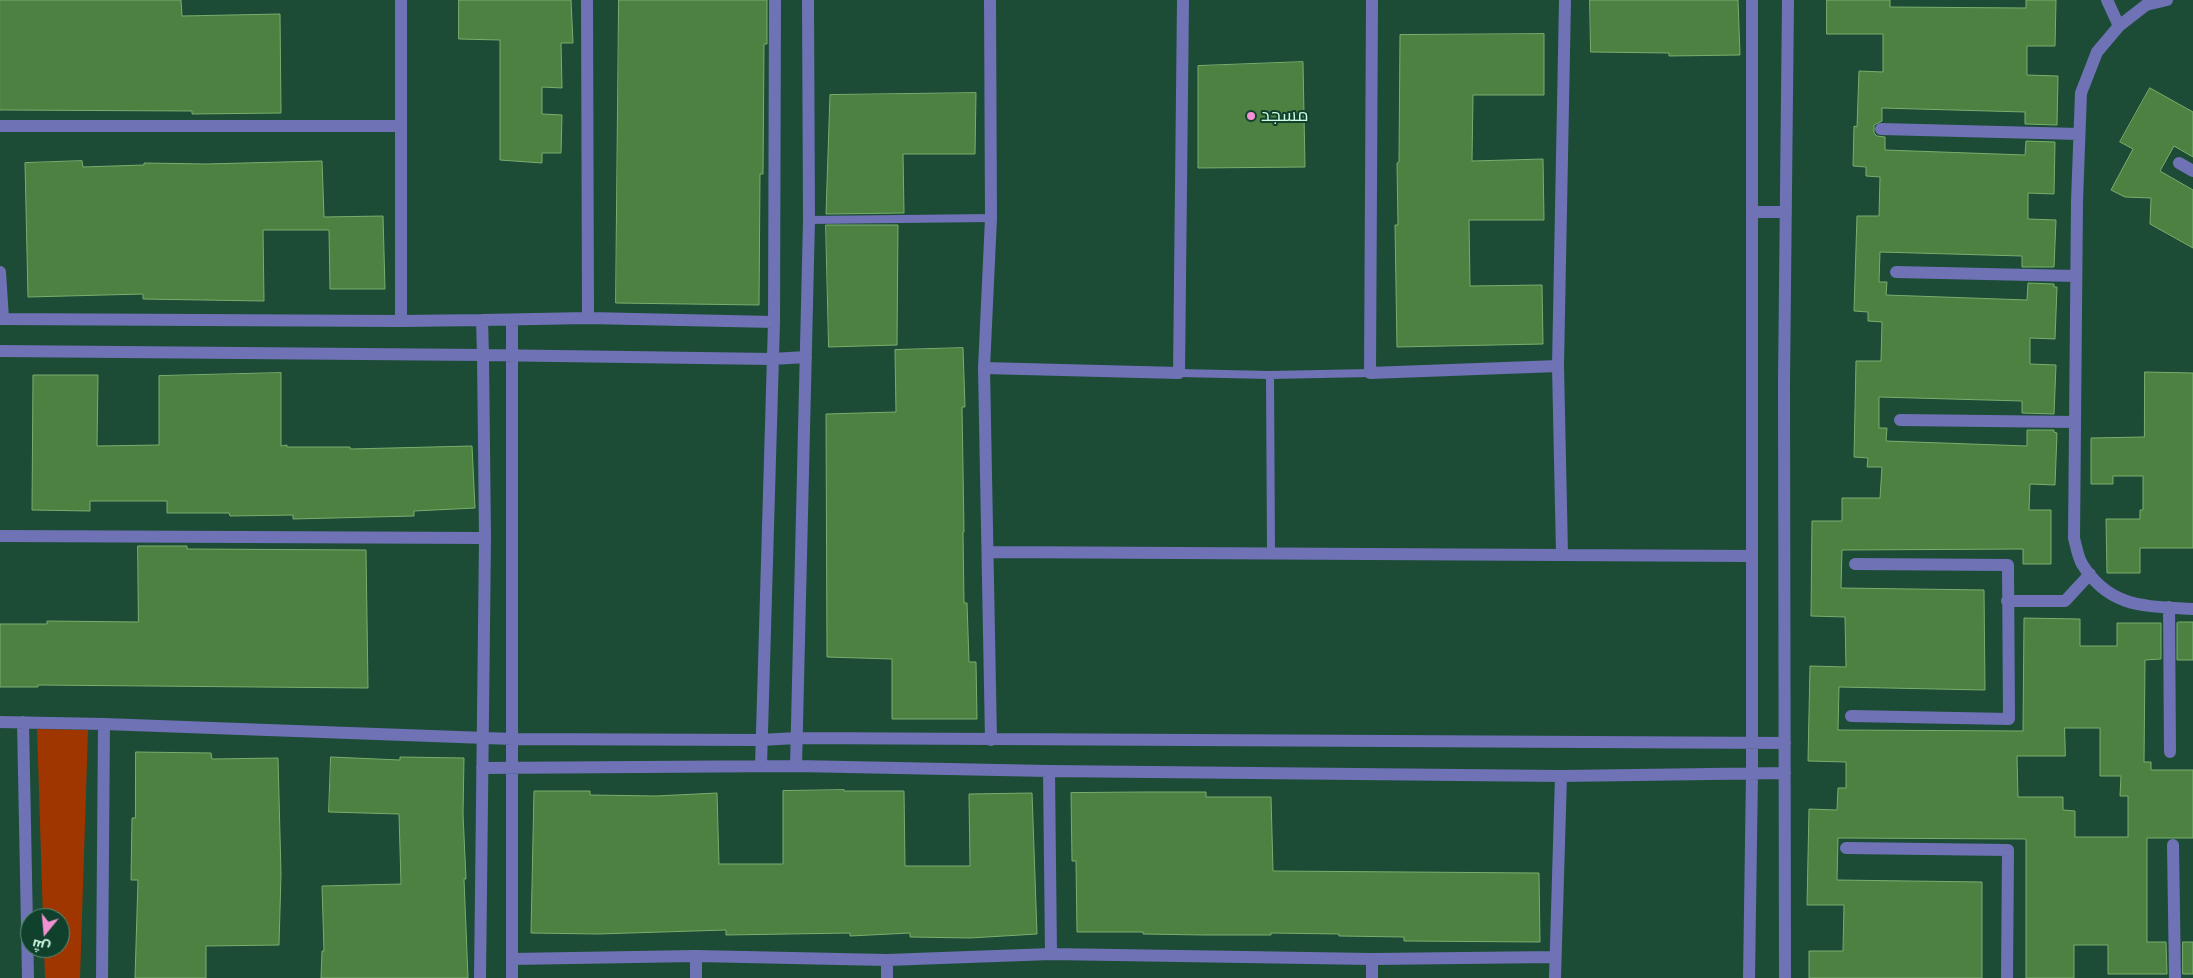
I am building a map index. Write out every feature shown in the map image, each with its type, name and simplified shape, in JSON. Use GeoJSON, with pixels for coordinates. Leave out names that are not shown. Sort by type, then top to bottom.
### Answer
{"type":"FeatureCollection","features":[{"type":"Feature","properties":{"kind":"street"},"geometry":{"type":"LineString","coordinates":[[400,0],[401,321]]}},
{"type":"Feature","properties":{"kind":"street"},"geometry":{"type":"LineString","coordinates":[[587,0],[588,318]]}},
{"type":"Feature","properties":{"kind":"street"},"geometry":{"type":"LineString","coordinates":[[761,766],[760,740],[774,322],[775,0]]}},
{"type":"Feature","properties":{"kind":"street"},"geometry":{"type":"LineString","coordinates":[[796,766],[809,220],[808,0]]}},
{"type":"Feature","properties":{"kind":"street"},"geometry":{"type":"LineString","coordinates":[[990,0],[991,218],[984,368],[989,552],[991,740]]}},
{"type":"Feature","properties":{"kind":"street"},"geometry":{"type":"LineString","coordinates":[[984,368],[1179,373],[1183,0]]}},
{"type":"Feature","properties":{"kind":"street"},"geometry":{"type":"LineString","coordinates":[[1372,0],[1370,373],[1558,366]]}},
{"type":"Feature","properties":{"kind":"street"},"geometry":{"type":"LineString","coordinates":[[1562,554],[1558,366],[1565,0]]}},
{"type":"Feature","properties":{"kind":"street"},"geometry":{"type":"LineString","coordinates":[[1749,978],[1752,772],[1750,556],[1752,0]]}},
{"type":"Feature","properties":{"kind":"street"},"geometry":{"type":"LineString","coordinates":[[1785,978],[1784,773],[1788,0]]}},
{"type":"Feature","properties":{"kind":"street"},"geometry":{"type":"LineString","coordinates":[[2107,0],[2119,26]]}},
{"type":"Feature","properties":{"kind":"street"},"geometry":{"type":"LineString","coordinates":[[2167,0],[2146,5],[2119,26],[2097,52],[2081,93],[2076,276],[2074,538],[2081,563],[2102,590],[2135,605],[2193,609]]}},
{"type":"Feature","properties":{"kind":"street"},"geometry":{"type":"LineString","coordinates":[[0,126],[400,126]]}},
{"type":"Feature","properties":{"kind":"street"},"geometry":{"type":"LineString","coordinates":[[1881,129],[2079,134]]}},
{"type":"Feature","properties":{"kind":"street"},"geometry":{"type":"LineString","coordinates":[[2179,163],[2193,171]]}},
{"type":"Feature","properties":{"kind":"street"},"geometry":{"type":"LineString","coordinates":[[1752,212],[1786,212]]}},
{"type":"Feature","properties":{"kind":"street"},"geometry":{"type":"LineString","coordinates":[[0,272],[2,319],[401,321],[588,318],[774,322]]}},
{"type":"Feature","properties":{"kind":"street"},"geometry":{"type":"LineString","coordinates":[[1896,272],[2076,276]]}},
{"type":"Feature","properties":{"kind":"street"},"geometry":{"type":"LineString","coordinates":[[480,978],[485,538],[482,320]]}},
{"type":"Feature","properties":{"kind":"street"},"geometry":{"type":"LineString","coordinates":[[512,320],[514,769],[512,978]]}},
{"type":"Feature","properties":{"kind":"street"},"geometry":{"type":"LineString","coordinates":[[0,351],[772,359],[806,357]]}},
{"type":"Feature","properties":{"kind":"street"},"geometry":{"type":"LineString","coordinates":[[1900,420],[2075,422]]}},
{"type":"Feature","properties":{"kind":"street"},"geometry":{"type":"LineString","coordinates":[[0,536],[485,538]]}},
{"type":"Feature","properties":{"kind":"street"},"geometry":{"type":"LineString","coordinates":[[989,552],[1750,556]]}},
{"type":"Feature","properties":{"kind":"street"},"geometry":{"type":"LineString","coordinates":[[1852,716],[2009,719],[2008,565],[1855,564]]}},
{"type":"Feature","properties":{"kind":"street"},"geometry":{"type":"LineString","coordinates":[[2007,601],[2066,601],[2090,574]]}},
{"type":"Feature","properties":{"kind":"street"},"geometry":{"type":"LineString","coordinates":[[2169,607],[2170,752]]}},
{"type":"Feature","properties":{"kind":"street"},"geometry":{"type":"LineString","coordinates":[[0,722],[513,739],[760,740],[797,738],[1785,743]]}},
{"type":"Feature","properties":{"kind":"street"},"geometry":{"type":"LineString","coordinates":[[23,722],[28,978]]}},
{"type":"Feature","properties":{"kind":"street"},"geometry":{"type":"LineString","coordinates":[[102,978],[104,724]]}},
{"type":"Feature","properties":{"kind":"street"},"geometry":{"type":"LineString","coordinates":[[482,768],[796,766],[1049,771],[1561,776],[1784,773]]}},
{"type":"Feature","properties":{"kind":"street"},"geometry":{"type":"LineString","coordinates":[[1049,771],[1051,954]]}},
{"type":"Feature","properties":{"kind":"street"},"geometry":{"type":"LineString","coordinates":[[1555,978],[1561,776]]}},
{"type":"Feature","properties":{"kind":"street"},"geometry":{"type":"LineString","coordinates":[[2174,845],[2175,978]]}},
{"type":"Feature","properties":{"kind":"street"},"geometry":{"type":"LineString","coordinates":[[1846,848],[2008,850],[2007,978]]}},
{"type":"Feature","properties":{"kind":"street"},"geometry":{"type":"LineString","coordinates":[[512,958],[696,956],[887,960],[1051,954],[1372,959],[1555,957]]}},
{"type":"Feature","properties":{"kind":"street"},"geometry":{"type":"LineString","coordinates":[[696,956],[696,978]]}},
{"type":"Feature","properties":{"kind":"street"},"geometry":{"type":"LineString","coordinates":[[1372,959],[1372,978]]}},
{"type":"Feature","properties":{"kind":"street"},"geometry":{"type":"LineString","coordinates":[[887,960],[887,978]]}},
{"type":"Feature","properties":{"kind":"lane"},"geometry":{"type":"LineString","coordinates":[[809,220],[991,218]]}},
{"type":"Feature","properties":{"kind":"lane"},"geometry":{"type":"LineString","coordinates":[[1179,373],[1270,375],[1370,373]]}},
{"type":"Feature","properties":{"kind":"lane"},"geometry":{"type":"LineString","coordinates":[[1270,375],[1271,553]]}},
{"type":"Feature","properties":{"kind":"shaded area"},"geometry":{"type":"Polygon","coordinates":[[[37,729],[88,730],[80,978],[45,978],[44,958],[70,958],[70,908],[43,908],[37,729]]]}},
{"type":"Feature","properties":{"kind":"building"},"geometry":{"type":"Polygon","coordinates":[[[0,0],[181,0],[182,16],[280,14],[281,113],[192,114],[192,111],[0,110],[0,0]]]}},
{"type":"Feature","properties":{"kind":"building"},"geometry":{"type":"Polygon","coordinates":[[[459,0],[571,0],[573,43],[561,43],[562,88],[542,87],[542,114],[562,115],[561,153],[542,153],[542,163],[500,160],[500,40],[459,39],[459,0]]]}},
{"type":"Feature","properties":{"kind":"building"},"geometry":{"type":"Polygon","coordinates":[[[619,0],[767,0],[767,44],[764,44],[763,174],[760,174],[759,305],[616,303],[619,0]]]}},
{"type":"Feature","properties":{"kind":"building"},"geometry":{"type":"Polygon","coordinates":[[[1590,0],[1738,0],[1740,55],[1669,56],[1669,53],[1591,52],[1590,0]]]}},
{"type":"Feature","properties":{"kind":"building"},"geometry":{"type":"Polygon","coordinates":[[[1827,0],[1890,0],[1890,7],[2026,8],[2026,0],[2056,0],[2055,46],[2027,46],[2027,75],[2058,76],[2057,125],[2025,124],[2025,112],[1882,108],[1882,121],[1874,125],[1874,133],[1877,136],[1885,137],[1885,150],[2025,155],[2026,141],[2055,142],[2054,194],[2028,193],[2028,219],[2056,220],[2054,267],[2022,267],[2022,256],[1880,252],[1879,282],[1887,282],[1886,295],[2027,300],[2028,283],[2054,284],[2054,287],[2057,287],[2055,339],[2030,338],[2030,364],[2056,365],[2054,414],[2022,413],[2022,401],[1879,397],[1879,428],[1887,428],[1886,441],[2027,446],[2027,430],[2054,430],[2057,433],[2055,485],[2030,484],[2029,510],[2051,510],[2051,564],[2023,564],[2023,549],[1842,550],[1841,588],[1984,590],[1985,690],[1839,687],[1838,730],[2023,731],[2024,618],[2080,619],[2080,646],[2117,646],[2117,623],[2161,623],[2161,659],[2145,660],[2144,762],[2151,762],[2151,770],[2193,770],[2193,838],[2147,838],[2147,942],[2166,942],[2167,974],[2108,974],[2108,945],[2074,945],[2074,978],[2026,978],[2026,839],[1838,838],[1837,880],[1982,882],[1982,978],[1809,978],[1809,951],[1843,951],[1844,905],[1807,905],[1809,809],[1837,810],[1838,788],[1846,788],[1846,762],[1808,761],[1810,666],[1846,667],[1845,617],[1811,616],[1812,521],[1842,521],[1842,498],[1880,498],[1882,467],[1867,467],[1868,458],[1854,457],[1856,361],[1881,361],[1882,322],[1868,321],[1868,312],[1854,311],[1857,216],[1879,216],[1880,177],[1866,176],[1866,167],[1853,166],[1854,126],[1857,127],[1859,71],[1883,72],[1883,34],[1827,34],[1827,0]],[[2065,728],[2065,756],[2017,756],[2018,797],[2063,797],[2063,810],[2075,811],[2075,837],[2128,837],[2128,796],[2120,796],[2121,776],[2100,776],[2100,728],[2065,728]]]}},
{"type":"Feature","properties":{"kind":"building"},"geometry":{"type":"Polygon","coordinates":[[[1544,34],[1544,95],[1473,95],[1472,161],[1543,159],[1544,220],[1469,220],[1470,286],[1542,285],[1543,344],[1397,347],[1395,225],[1398,225],[1397,163],[1399,162],[1400,35],[1544,34]]]}},
{"type":"Feature","properties":{"kind":"building","name":"مسجد"},"geometry":{"type":"Polygon","coordinates":[[[1303,62],[1305,167],[1198,168],[1198,66],[1303,62]]]}},
{"type":"Feature","properties":{"kind":"building"},"geometry":{"type":"Polygon","coordinates":[[[2150,88],[2193,112],[2193,157],[2174,146],[2160,171],[2193,190],[2193,248],[2150,224],[2151,198],[2125,197],[2111,190],[2133,149],[2120,142],[2150,88]]]}},
{"type":"Feature","properties":{"kind":"building"},"geometry":{"type":"Polygon","coordinates":[[[976,93],[975,154],[903,154],[904,213],[826,214],[830,95],[976,93]]]}},
{"type":"Feature","properties":{"kind":"building"},"geometry":{"type":"Polygon","coordinates":[[[82,161],[83,167],[144,165],[144,163],[206,164],[322,161],[324,217],[383,216],[385,289],[330,289],[329,230],[263,230],[264,301],[143,299],[143,294],[28,297],[25,163],[82,161]]]}},
{"type":"Feature","properties":{"kind":"building"},"geometry":{"type":"Polygon","coordinates":[[[826,225],[898,225],[897,345],[829,347],[826,225]]]}},
{"type":"Feature","properties":{"kind":"building"},"geometry":{"type":"Polygon","coordinates":[[[963,348],[965,407],[962,407],[964,603],[967,603],[969,662],[976,662],[977,719],[892,719],[892,659],[827,657],[826,414],[896,412],[895,350],[963,348]]]}},
{"type":"Feature","properties":{"kind":"building"},"geometry":{"type":"Polygon","coordinates":[[[2145,372],[2193,373],[2193,548],[2140,548],[2140,573],[2107,573],[2106,519],[2140,519],[2140,510],[2143,510],[2143,476],[2113,476],[2113,484],[2091,484],[2091,438],[2144,437],[2145,372]]]}},
{"type":"Feature","properties":{"kind":"building"},"geometry":{"type":"Polygon","coordinates":[[[281,373],[281,446],[350,447],[350,449],[472,446],[475,508],[414,511],[414,516],[293,519],[293,515],[230,516],[229,513],[167,513],[167,501],[90,501],[90,511],[32,510],[33,375],[98,375],[97,446],[159,445],[159,376],[281,373]]]}},
{"type":"Feature","properties":{"kind":"building"},"geometry":{"type":"Polygon","coordinates":[[[138,546],[187,546],[187,549],[366,550],[368,688],[38,685],[38,687],[0,687],[0,624],[47,624],[47,621],[138,622],[138,546]]]}},
{"type":"Feature","properties":{"kind":"building"},"geometry":{"type":"Polygon","coordinates":[[[2193,622],[2193,660],[2177,660],[2177,623],[2193,622]]]}},
{"type":"Feature","properties":{"kind":"building"},"geometry":{"type":"Polygon","coordinates":[[[136,752],[211,753],[212,759],[278,758],[281,874],[279,945],[206,946],[206,978],[135,978],[138,880],[131,880],[132,818],[135,818],[136,752]]]}},
{"type":"Feature","properties":{"kind":"building"},"geometry":{"type":"Polygon","coordinates":[[[331,757],[400,760],[400,757],[464,758],[463,814],[466,879],[464,879],[468,978],[321,978],[322,951],[324,951],[322,886],[401,884],[399,814],[329,812],[331,757]]]}},
{"type":"Feature","properties":{"kind":"building"},"geometry":{"type":"Polygon","coordinates":[[[534,791],[590,791],[590,795],[656,796],[717,793],[719,864],[783,864],[783,791],[904,791],[905,866],[970,866],[969,794],[1032,793],[1037,934],[970,938],[910,937],[910,933],[850,936],[850,933],[726,935],[726,930],[598,934],[531,933],[534,791]]]}},
{"type":"Feature","properties":{"kind":"building"},"geometry":{"type":"Polygon","coordinates":[[[1206,792],[1206,797],[1271,797],[1273,871],[1539,873],[1540,942],[1404,941],[1404,937],[1339,936],[1339,934],[1271,933],[1271,935],[1204,935],[1143,934],[1143,932],[1077,932],[1076,861],[1072,861],[1071,793],[1206,792]]]}},
{"type":"Feature","properties":{"kind":"building"},"geometry":{"type":"Polygon","coordinates":[[[2183,942],[2193,942],[2193,974],[2183,974],[2183,942]]]}},
{"type":"Feature","properties":{"kind":"place","name":"مسجد"},"geometry":{"type":"Point","coordinates":[1251,116]}}]}
